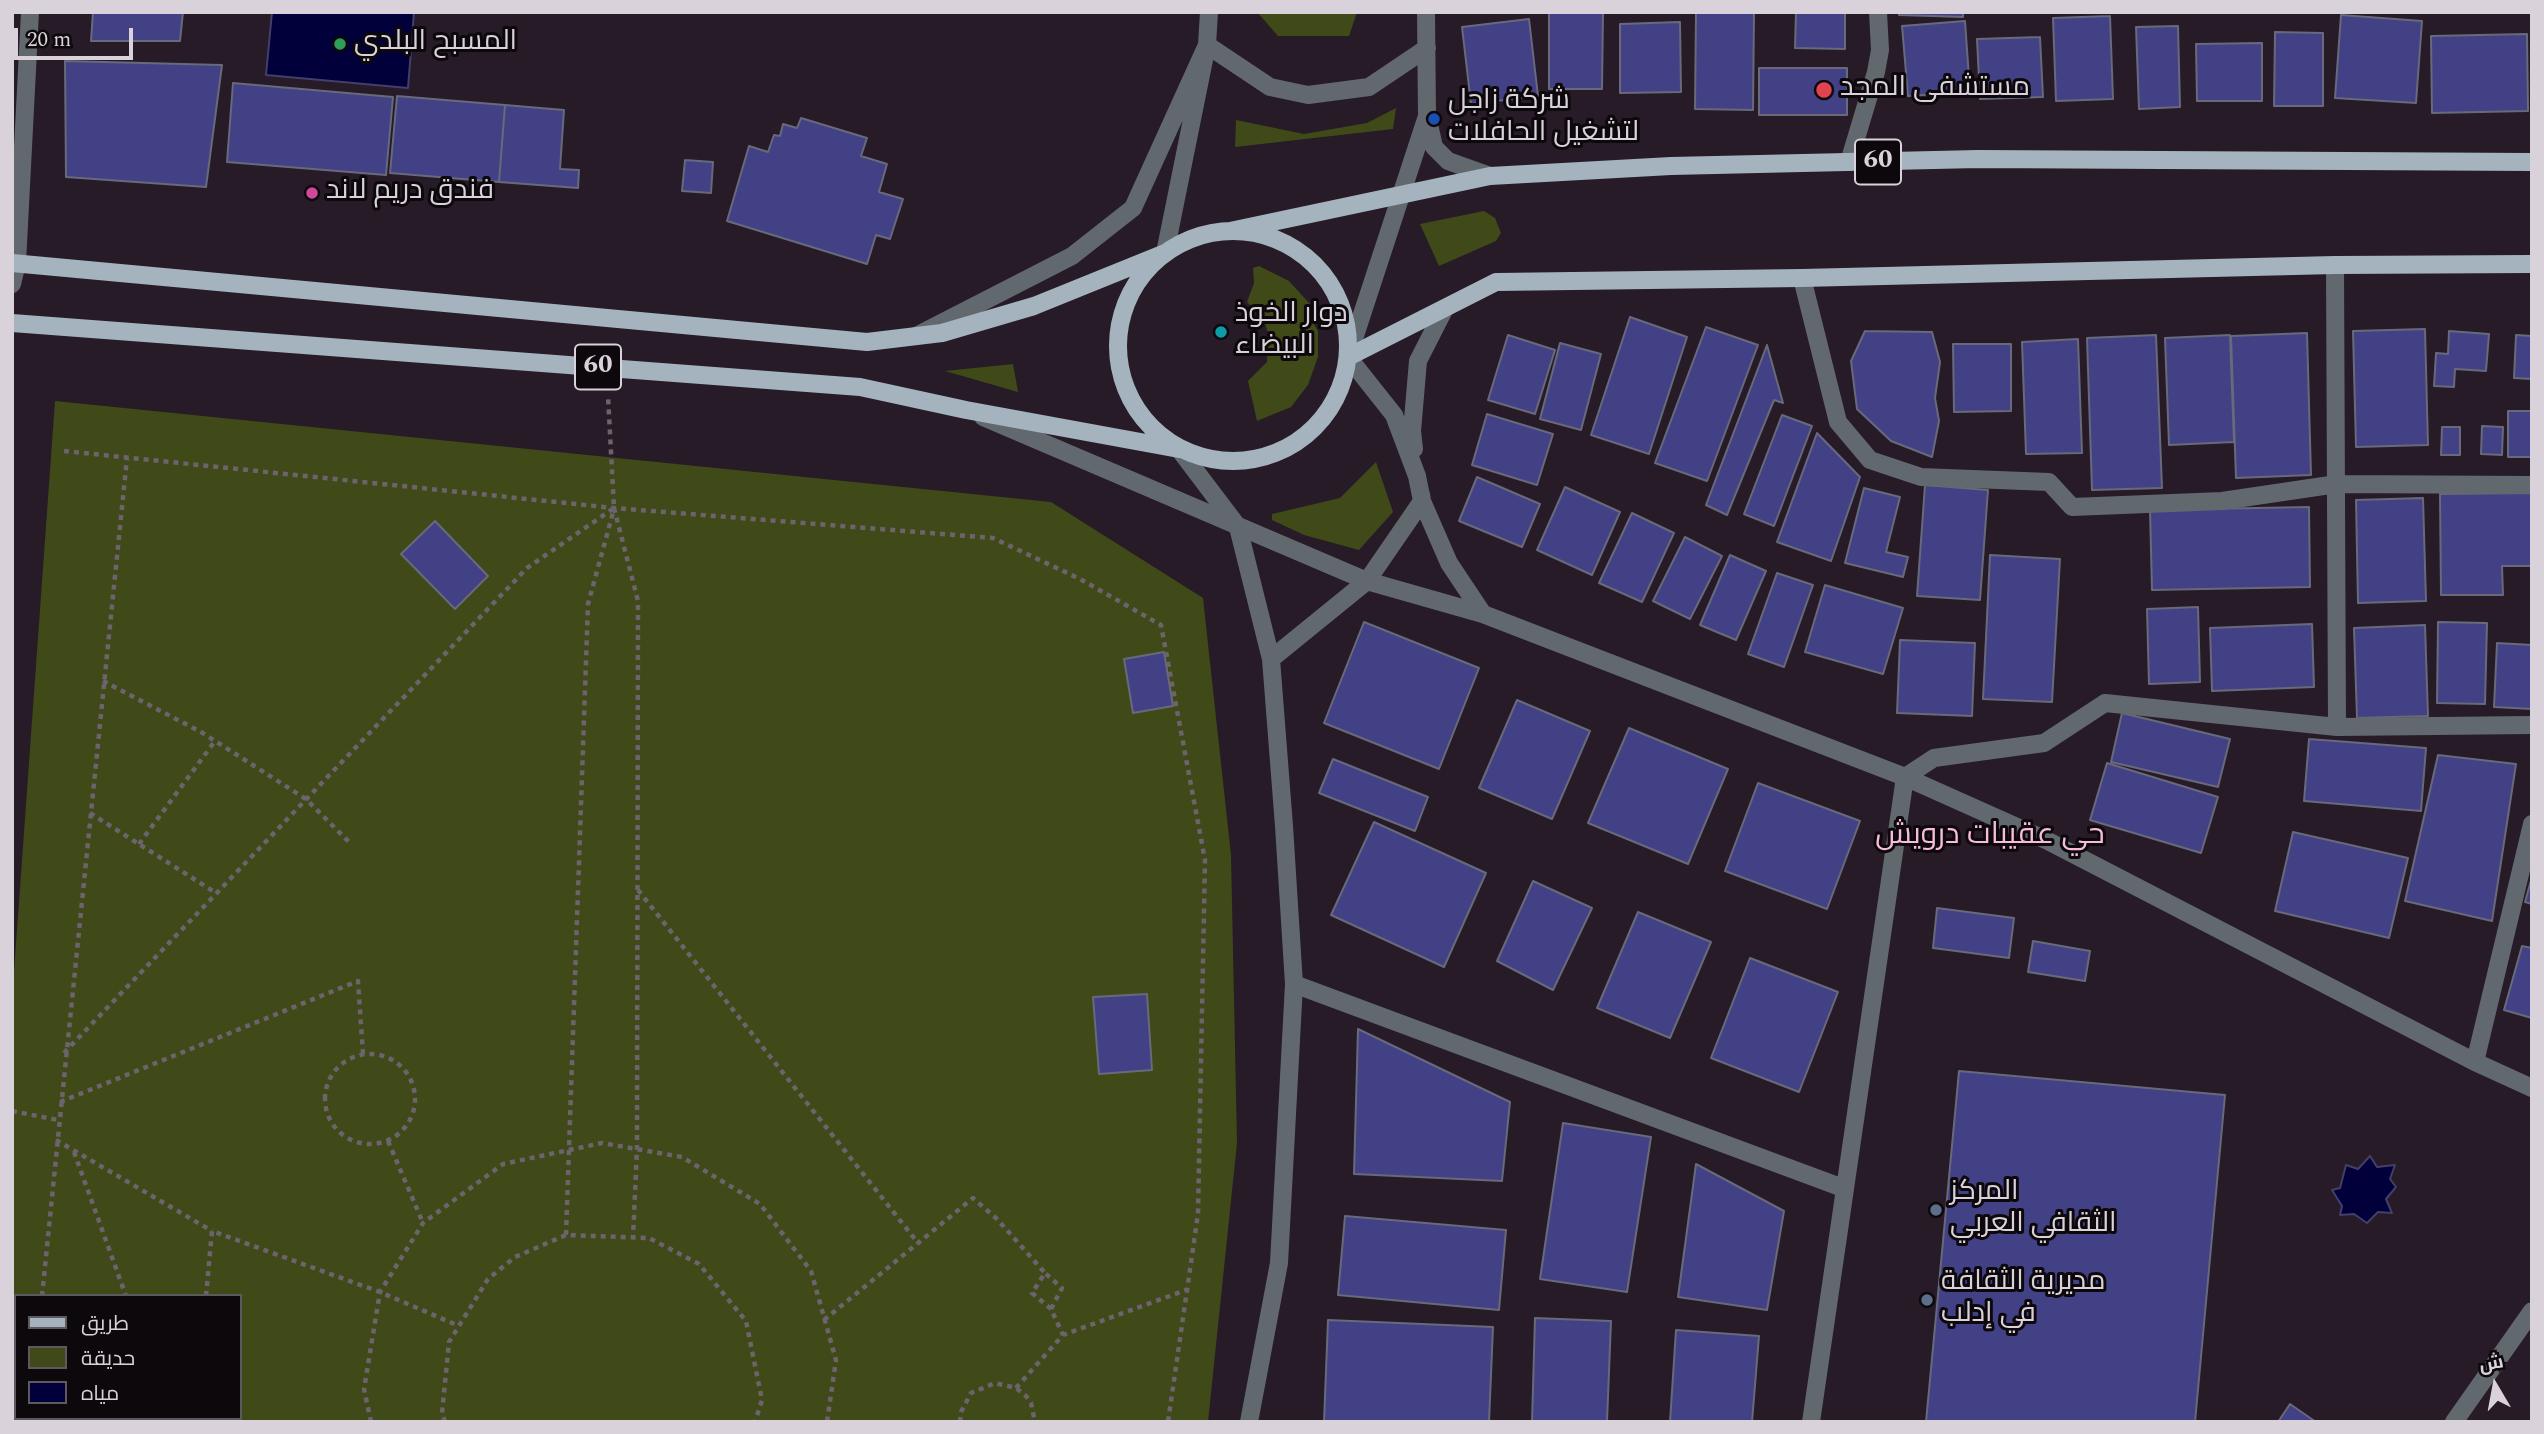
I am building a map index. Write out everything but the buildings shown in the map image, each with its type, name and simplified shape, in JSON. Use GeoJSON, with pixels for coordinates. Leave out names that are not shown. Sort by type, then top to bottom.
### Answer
{"type":"FeatureCollection","features":[{"type":"Feature","properties":{"kind":"main road","name":"60"},"geometry":{"type":"LineString","coordinates":[[1230,231],[1490,176],[1978,159],[2532,162]]}},
{"type":"Feature","properties":{"kind":"main road"},"geometry":{"type":"LineString","coordinates":[[1230,231],[1275,239],[1297,250],[1316,265],[1331,285],[1348,330],[1349,357],[1335,400],[1322,420],[1287,449],[1266,457],[1220,461],[1179,449],[1147,424],[1132,404],[1122,382],[1117,357],[1118,333],[1133,287],[1147,268],[1165,253],[1207,233],[1230,231]]}},
{"type":"Feature","properties":{"kind":"main road","name":"60"},"geometry":{"type":"LineString","coordinates":[[15,263],[867,342],[942,333],[1034,306],[1165,253]]}},
{"type":"Feature","properties":{"kind":"main road"},"geometry":{"type":"LineString","coordinates":[[1349,357],[1496,282],[1802,278],[2335,265],[2532,264]]}},
{"type":"Feature","properties":{"kind":"main road","name":"60"},"geometry":{"type":"LineString","coordinates":[[12,323],[860,387],[966,410],[1179,449]]}},
{"type":"Feature","properties":{"kind":"street"},"geometry":{"type":"LineString","coordinates":[[12,284],[15,263],[15,201],[30,12]]}},
{"type":"Feature","properties":{"kind":"street"},"geometry":{"type":"LineString","coordinates":[[1165,253],[1207,45],[1209,12]]}},
{"type":"Feature","properties":{"kind":"street"},"geometry":{"type":"LineString","coordinates":[[1426,12],[1427,116],[1434,147],[1448,161],[1490,176]]}},
{"type":"Feature","properties":{"kind":"street"},"geometry":{"type":"LineString","coordinates":[[1849,162],[1876,72],[1880,50],[1878,12]]}},
{"type":"Feature","properties":{"kind":"street"},"geometry":{"type":"LineString","coordinates":[[1207,45],[1270,87],[1308,95],[1369,87],[1427,48]]}},
{"type":"Feature","properties":{"kind":"street"},"geometry":{"type":"LineString","coordinates":[[916,336],[1072,256],[1133,208],[1207,45]]}},
{"type":"Feature","properties":{"kind":"street"},"geometry":{"type":"LineString","coordinates":[[1427,116],[1349,357],[1394,415],[1417,476],[1422,501],[1449,564],[1483,614]]}},
{"type":"Feature","properties":{"kind":"street"},"geometry":{"type":"LineString","coordinates":[[2335,265],[2337,727]]}},
{"type":"Feature","properties":{"kind":"street"},"geometry":{"type":"LineString","coordinates":[[1802,278],[1838,422],[1870,460],[1921,477],[2049,482],[2072,507],[2222,501],[2337,484],[2532,485]]}},
{"type":"Feature","properties":{"kind":"street"},"geometry":{"type":"LineString","coordinates":[[1271,659],[1367,580],[1422,501],[1412,431],[1418,361],[1445,308]]}},
{"type":"Feature","properties":{"kind":"street"},"geometry":{"type":"LineString","coordinates":[[966,410],[1367,580],[1483,614],[1905,777],[2046,839],[2476,1062],[2532,1088]]}},
{"type":"Feature","properties":{"kind":"street"},"geometry":{"type":"LineString","coordinates":[[1179,449],[1238,527],[1271,659],[1294,984],[1279,1263],[1249,1422]]}},
{"type":"Feature","properties":{"kind":"street"},"geometry":{"type":"LineString","coordinates":[[1811,1422],[1905,777],[1934,758],[2044,743],[2105,703],[2337,727],[2532,725]]}},
{"type":"Feature","properties":{"kind":"street"},"geometry":{"type":"LineString","coordinates":[[2476,1062],[2532,824]]}},
{"type":"Feature","properties":{"kind":"street"},"geometry":{"type":"LineString","coordinates":[[1294,984],[1843,1188]]}},
{"type":"Feature","properties":{"kind":"street"},"geometry":{"type":"LineString","coordinates":[[2454,1422],[2532,1311]]}},
{"type":"Feature","properties":{"kind":"path"},"geometry":{"type":"LineString","coordinates":[[607,367],[614,508],[638,601],[637,1149],[633,1238]]}},
{"type":"Feature","properties":{"kind":"path"},"geometry":{"type":"LineString","coordinates":[[64,451],[614,508],[993,538],[1080,579],[1161,625],[1205,860],[1198,1214],[1168,1422]]}},
{"type":"Feature","properties":{"kind":"path"},"geometry":{"type":"LineString","coordinates":[[42,1294],[64,1053],[127,458]]}},
{"type":"Feature","properties":{"kind":"path"},"geometry":{"type":"LineString","coordinates":[[64,1053],[527,568],[614,508]]}},
{"type":"Feature","properties":{"kind":"path"},"geometry":{"type":"LineString","coordinates":[[566,1236],[588,604],[614,508]]}},
{"type":"Feature","properties":{"kind":"path"},"geometry":{"type":"LineString","coordinates":[[103,681],[215,741],[306,799],[349,842]]}},
{"type":"Feature","properties":{"kind":"path"},"geometry":{"type":"LineString","coordinates":[[139,844],[215,741]]}},
{"type":"Feature","properties":{"kind":"path"},"geometry":{"type":"LineString","coordinates":[[89,813],[216,893]]}},
{"type":"Feature","properties":{"kind":"path"},"geometry":{"type":"LineString","coordinates":[[638,890],[918,1242]]}},
{"type":"Feature","properties":{"kind":"path"},"geometry":{"type":"LineString","coordinates":[[60,1102],[358,981],[363,1054]]}},
{"type":"Feature","properties":{"kind":"path"},"geometry":{"type":"LineString","coordinates":[[363,1054],[379,1054],[400,1065],[410,1078],[415,1092],[412,1115],[404,1128],[388,1141],[372,1145],[351,1140],[338,1131],[328,1118],[324,1102],[331,1076],[348,1059],[363,1054]]}},
{"type":"Feature","properties":{"kind":"path"},"geometry":{"type":"LineString","coordinates":[[12,1111],[58,1120]]}},
{"type":"Feature","properties":{"kind":"path"},"geometry":{"type":"LineString","coordinates":[[56,1140],[212,1231],[380,1292],[459,1326]]}},
{"type":"Feature","properties":{"kind":"path"},"geometry":{"type":"LineString","coordinates":[[388,1141],[423,1223]]}},
{"type":"Feature","properties":{"kind":"path"},"geometry":{"type":"LineString","coordinates":[[371,1422],[364,1389],[380,1292],[423,1223],[503,1164],[603,1143],[682,1157],[760,1204],[811,1271],[836,1360],[827,1422]]}},
{"type":"Feature","properties":{"kind":"path"},"geometry":{"type":"LineString","coordinates":[[74,1150],[125,1294]]}},
{"type":"Feature","properties":{"kind":"path"},"geometry":{"type":"LineString","coordinates":[[824,1320],[972,1198],[997,1219],[1062,1288],[1051,1309]]}},
{"type":"Feature","properties":{"kind":"path"},"geometry":{"type":"LineString","coordinates":[[206,1294],[212,1231]]}},
{"type":"Feature","properties":{"kind":"path"},"geometry":{"type":"LineString","coordinates":[[445,1422],[442,1413],[449,1342],[488,1279],[515,1257],[566,1236],[649,1238],[699,1264],[746,1321],[762,1400],[755,1422]]}},
{"type":"Feature","properties":{"kind":"path"},"geometry":{"type":"LineString","coordinates":[[1045,1273],[1032,1293],[1051,1309],[1063,1335]]}},
{"type":"Feature","properties":{"kind":"path"},"geometry":{"type":"LineString","coordinates":[[1016,1388],[1063,1335],[1186,1290]]}},
{"type":"Feature","properties":{"kind":"path"},"geometry":{"type":"LineString","coordinates":[[960,1422],[966,1400],[982,1386],[995,1383],[1016,1388],[1031,1403],[1035,1422]]}},
{"type":"Feature","properties":{"kind":"green space"},"geometry":{"type":"Polygon","coordinates":[[[1257,12],[1357,12],[1349,36],[1278,36],[1257,12]]]}},
{"type":"Feature","properties":{"kind":"green space"},"geometry":{"type":"Polygon","coordinates":[[[1396,108],[1393,129],[1235,147],[1236,120],[1304,134],[1367,123],[1396,108]]]}},
{"type":"Feature","properties":{"kind":"green space"},"geometry":{"type":"Polygon","coordinates":[[[1484,211],[1495,218],[1501,233],[1496,241],[1439,266],[1420,224],[1484,211]]]}},
{"type":"Feature","properties":{"kind":"green space"},"geometry":{"type":"Polygon","coordinates":[[[1259,266],[1289,281],[1319,314],[1313,322],[1318,331],[1318,357],[1308,385],[1291,407],[1257,421],[1248,381],[1267,362],[1268,333],[1264,320],[1247,302],[1254,283],[1253,268],[1259,266]]]}},
{"type":"Feature","properties":{"kind":"green space"},"geometry":{"type":"Polygon","coordinates":[[[1013,364],[1018,392],[945,371],[1013,364]]]}},
{"type":"Feature","properties":{"kind":"green space"},"geometry":{"type":"Polygon","coordinates":[[[55,401],[1051,502],[1203,598],[1231,855],[1237,1143],[1208,1422],[12,1422],[12,999],[55,401]]]}},
{"type":"Feature","properties":{"kind":"green space"},"geometry":{"type":"Polygon","coordinates":[[[1376,462],[1393,512],[1359,550],[1304,535],[1272,520],[1272,514],[1340,498],[1376,462]]]}},
{"type":"Feature","properties":{"kind":"water","name":"المسبح البلدي"},"geometry":{"type":"Polygon","coordinates":[[[272,12],[414,12],[408,88],[266,75],[272,12]]]}},
{"type":"Feature","properties":{"kind":"water"},"geometry":{"type":"Polygon","coordinates":[[[2370,1156],[2377,1167],[2395,1165],[2390,1179],[2396,1187],[2386,1199],[2392,1213],[2378,1212],[2367,1223],[2354,1214],[2340,1215],[2342,1206],[2332,1190],[2340,1188],[2346,1165],[2358,1169],[2370,1156]]]}},
{"type":"Feature","properties":{"kind":"place","name":"المسبح البلدي"},"geometry":{"type":"Point","coordinates":[340,44]}},
{"type":"Feature","properties":{"kind":"place","name":"مستشفى المجد"},"geometry":{"type":"Point","coordinates":[1824,90]}},
{"type":"Feature","properties":{"kind":"place","name":"شركة زاجل لتشغيل الحافلات"},"geometry":{"type":"Point","coordinates":[1434,119]}},
{"type":"Feature","properties":{"kind":"place","name":"فندق دريم لاند"},"geometry":{"type":"Point","coordinates":[312,193]}},
{"type":"Feature","properties":{"kind":"place","name":"دوار الخوذ البيضاء"},"geometry":{"type":"Point","coordinates":[1221,332]}},
{"type":"Feature","properties":{"kind":"place","name":"المركز الثقافي العربي"},"geometry":{"type":"Point","coordinates":[1936,1210]}},
{"type":"Feature","properties":{"kind":"place","name":"مديرية الثقافة في إدلب"},"geometry":{"type":"Point","coordinates":[1927,1300]}},
{"type":"Feature","properties":{"kind":"district","name":"حي عقيبات درويش"},"geometry":{"type":"Point","coordinates":[1990,837]}}]}
